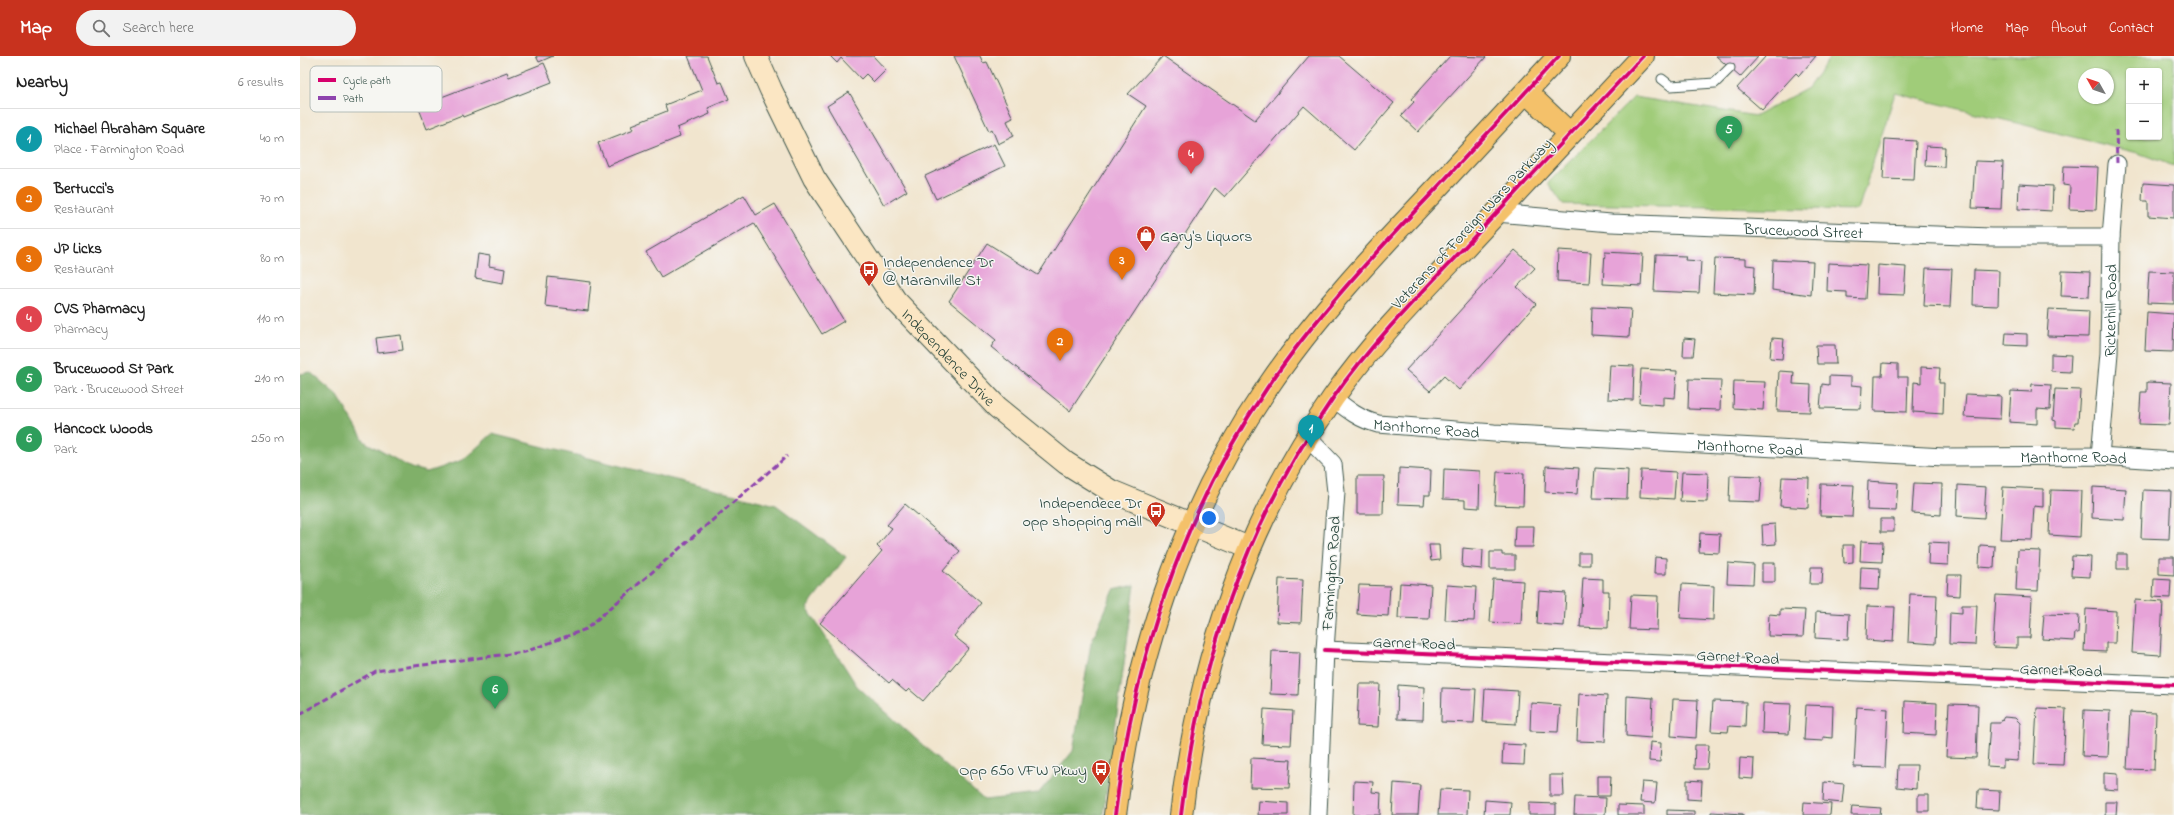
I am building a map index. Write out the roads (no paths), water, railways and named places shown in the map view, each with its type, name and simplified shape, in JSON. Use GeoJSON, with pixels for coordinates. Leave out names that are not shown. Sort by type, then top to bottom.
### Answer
{"type":"FeatureCollection","features":[{"type":"Feature","properties":{"kind":"highway"},"geometry":{"type":"LineString","coordinates":[[1115,815],[1126,738],[1140,675],[1165,597],[1193,524],[1213,482],[1265,390],[1309,331],[1387,240],[1559,56]]}},
{"type":"Feature","properties":{"kind":"highway","name":"Veterans of Foreign Wars Parkway"},"geometry":{"type":"LineString","coordinates":[[1181,815],[1190,750],[1207,672],[1222,620],[1249,548],[1270,502],[1307,437],[1333,398],[1378,342],[1643,56]]}},
{"type":"Feature","properties":{"kind":"highway"},"geometry":{"type":"LineString","coordinates":[[1526,92],[1570,134]]}},
{"type":"Feature","properties":{"kind":"main road","name":"Independence Drive"},"geometry":{"type":"LineString","coordinates":[[756,56],[770,90],[814,178],[895,300],[923,332],[997,407],[1066,463],[1111,491],[1249,548]]}},
{"type":"Feature","properties":{"kind":"street","name":"Rickerhill Road"},"geometry":{"type":"LineString","coordinates":[[2100,456],[2108,353],[2111,237],[2117,164]]}},
{"type":"Feature","properties":{"kind":"street","name":"Brucewood Street"},"geometry":{"type":"LineString","coordinates":[[1496,213],[1611,223],[1991,237],[2111,237]]}},
{"type":"Feature","properties":{"kind":"street","name":"Manthorne Road"},"geometry":{"type":"LineString","coordinates":[[1333,398],[1364,421],[1378,424],[1479,432],[1944,456],[2100,456],[2174,461]]}},
{"type":"Feature","properties":{"kind":"street","name":"Farmington Road"},"geometry":{"type":"LineString","coordinates":[[1307,437],[1334,464],[1336,473],[1325,650],[1318,815]]}},
{"type":"Feature","properties":{"kind":"street","name":"Garnet Road"},"geometry":{"type":"LineString","coordinates":[[1325,650],[2174,685]]}},
{"type":"Feature","properties":{"kind":"lane"},"geometry":{"type":"LineString","coordinates":[[1662,79],[1671,86],[1715,83],[1730,68]]}},
{"type":"Feature","properties":{"kind":"place","name":"Brucewood St Park"},"geometry":{"type":"Point","coordinates":[1729,149]}},
{"type":"Feature","properties":{"kind":"place","name":"CVS Pharmacy"},"geometry":{"type":"Point","coordinates":[1191,174]}},
{"type":"Feature","properties":{"kind":"place","name":"Gary's Liquors"},"geometry":{"type":"Point","coordinates":[1146,252]}},
{"type":"Feature","properties":{"kind":"place","name":"JP Licks"},"geometry":{"type":"Point","coordinates":[1122,280]}},
{"type":"Feature","properties":{"kind":"place","name":"Independence Dr @ Maranville St"},"geometry":{"type":"Point","coordinates":[869,287]}},
{"type":"Feature","properties":{"kind":"place","name":"Bertucci's"},"geometry":{"type":"Point","coordinates":[1060,361]}},
{"type":"Feature","properties":{"kind":"place","name":"Michael Abraham Square"},"geometry":{"type":"Point","coordinates":[1311,448]}},
{"type":"Feature","properties":{"kind":"place","name":"Independece Dr opp shopping mall"},"geometry":{"type":"Point","coordinates":[1156,528]}},
{"type":"Feature","properties":{"kind":"place","name":"Hancock Woods"},"geometry":{"type":"Point","coordinates":[495,709]}},
{"type":"Feature","properties":{"kind":"place","name":"Opp 650 VFW Pkwy"},"geometry":{"type":"Point","coordinates":[1101,786]}}]}
